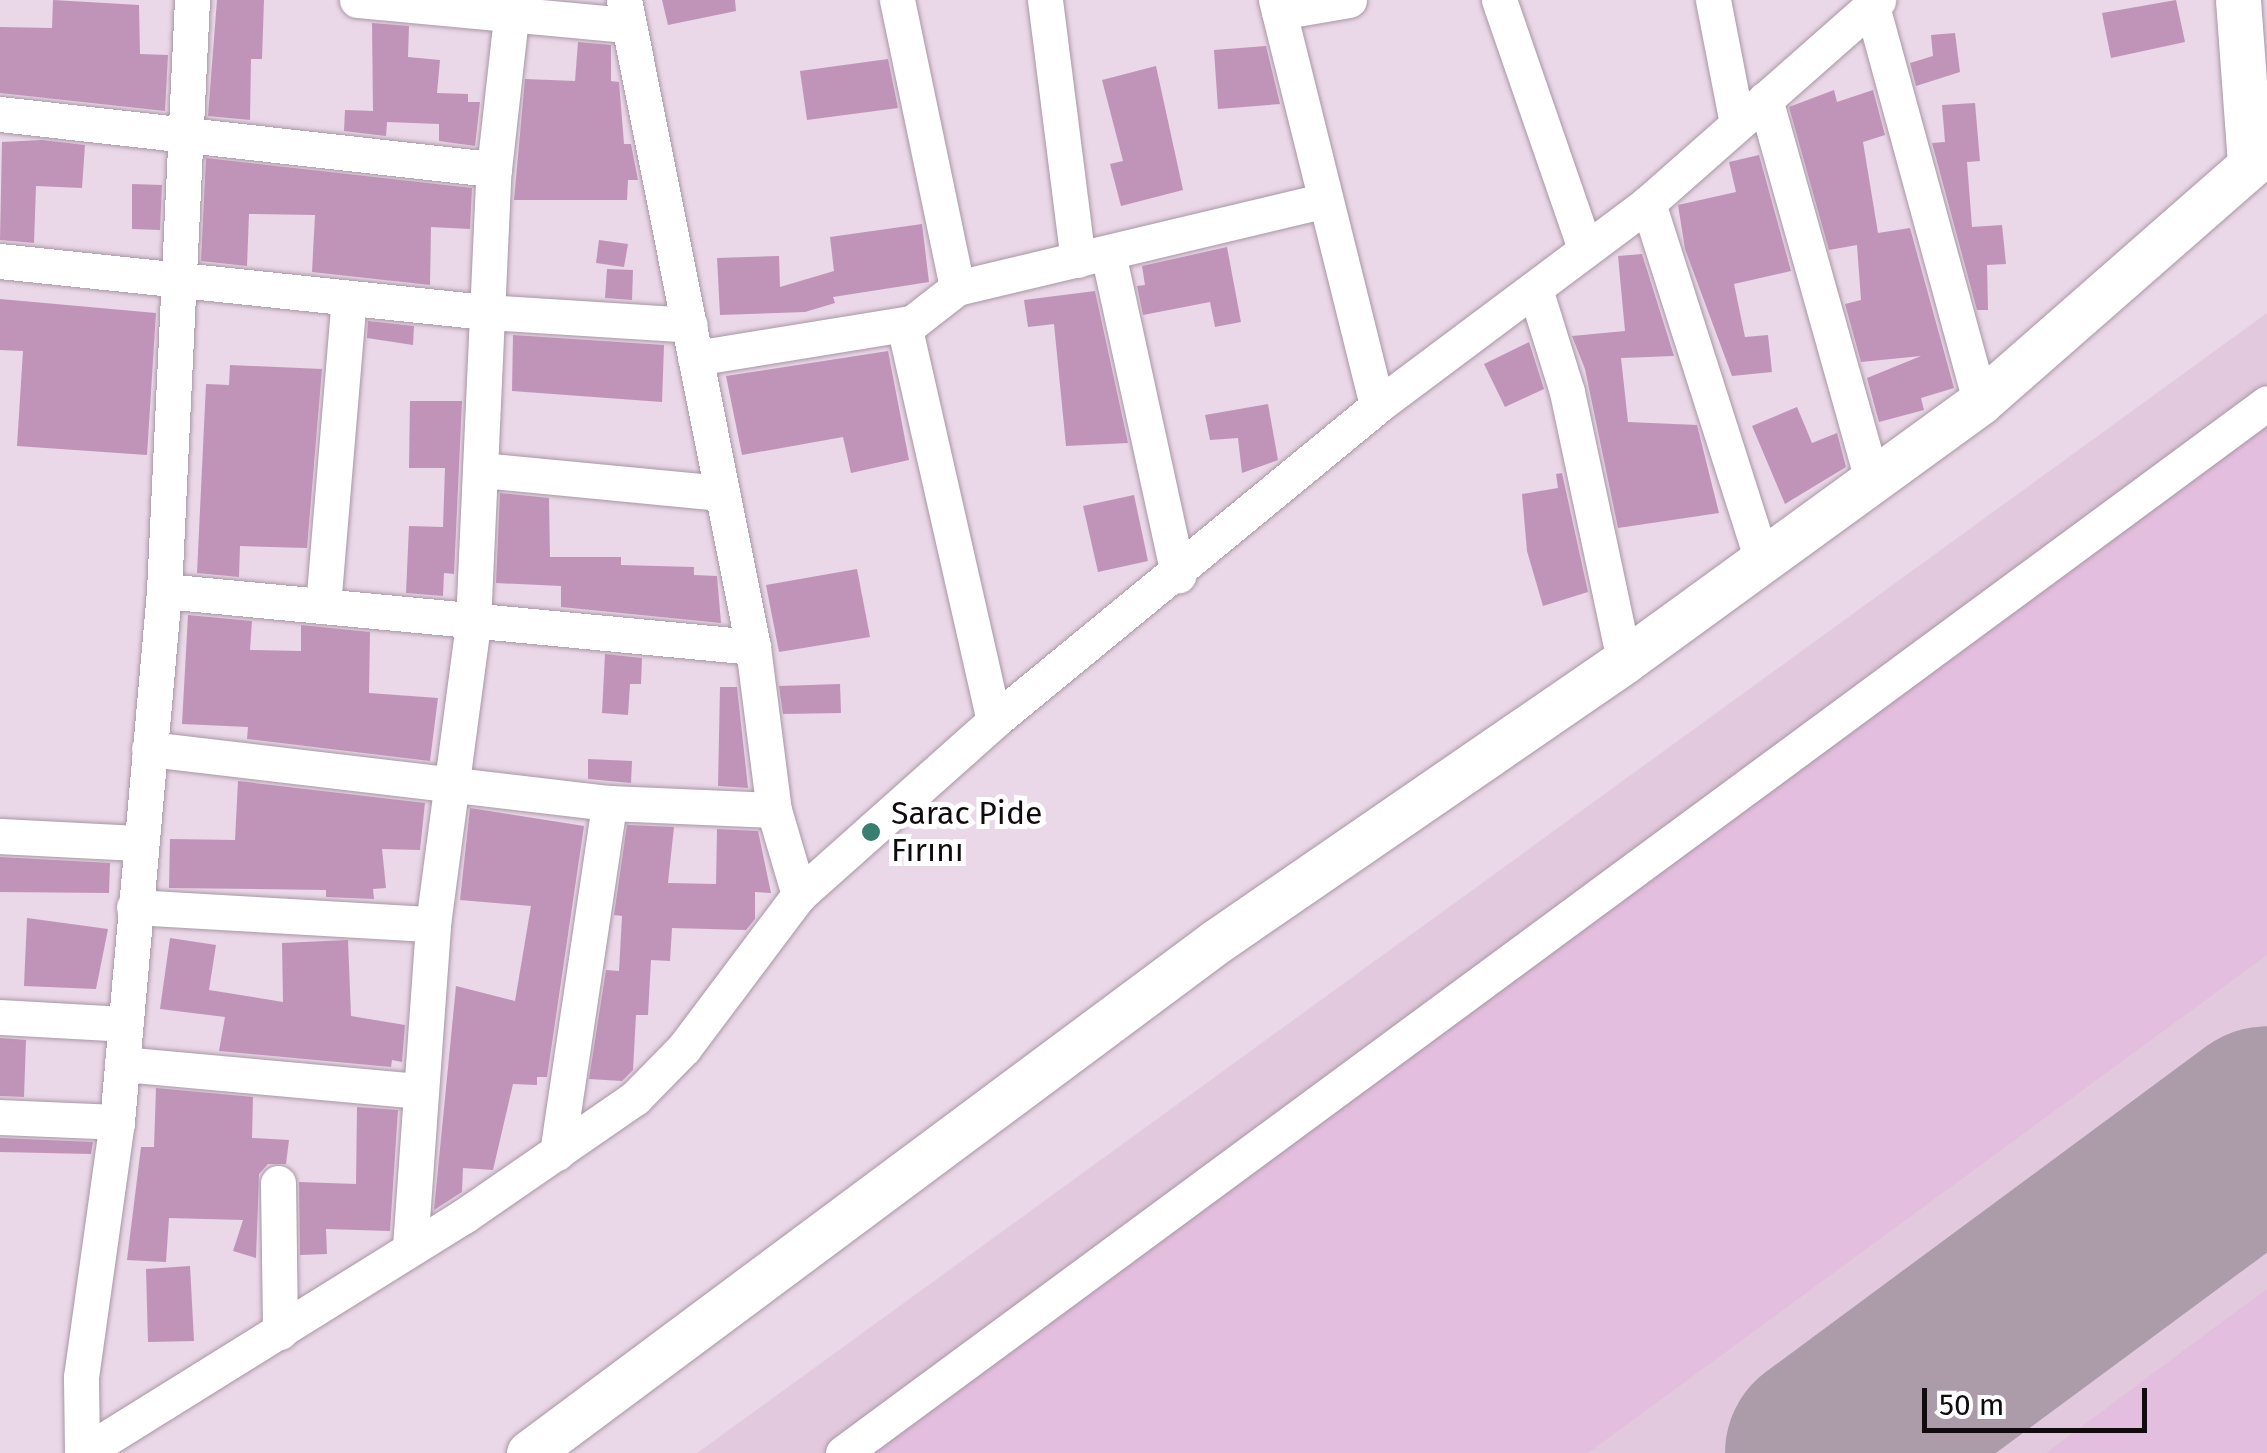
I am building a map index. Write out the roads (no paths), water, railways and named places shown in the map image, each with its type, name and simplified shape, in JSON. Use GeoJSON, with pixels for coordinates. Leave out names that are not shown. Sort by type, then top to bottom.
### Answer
{"type":"FeatureCollection","features":[{"type":"Feature","properties":{"kind":"main road"},"geometry":{"type":"LineString","coordinates":[[528,1453],[1216,941],[1624,662],[1763,563],[1871,477],[1980,402],[2258,158],[2238,0]]}},
{"type":"Feature","properties":{"kind":"street"},"geometry":{"type":"LineString","coordinates":[[192,0],[174,282],[164,591],[117,1122],[81,1378],[83,1452],[280,1332],[635,1098],[684,1048],[799,895],[994,721],[1178,575],[1377,406],[1648,203],[1875,3],[1980,402]]}},
{"type":"Feature","properties":{"kind":"street"},"geometry":{"type":"LineString","coordinates":[[357,0],[626,13],[753,648],[774,810],[799,895]]}},
{"type":"Feature","properties":{"kind":"street"},"geometry":{"type":"LineString","coordinates":[[897,0],[957,288]]}},
{"type":"Feature","properties":{"kind":"street"},"geometry":{"type":"LineString","coordinates":[[1045,0],[1093,256],[1178,575]]}},
{"type":"Feature","properties":{"kind":"street"},"geometry":{"type":"LineString","coordinates":[[1349,0],[1278,6],[1323,201],[1377,406]]}},
{"type":"Feature","properties":{"kind":"street"},"geometry":{"type":"LineString","coordinates":[[1499,0],[1585,249]]}},
{"type":"Feature","properties":{"kind":"street"},"geometry":{"type":"LineString","coordinates":[[1713,0],[1738,124]]}},
{"type":"Feature","properties":{"kind":"street"},"geometry":{"type":"LineString","coordinates":[[410,1247],[433,924],[473,623],[494,169],[512,9]]}},
{"type":"Feature","properties":{"kind":"street"},"geometry":{"type":"LineString","coordinates":[[1765,99],[1871,477]]}},
{"type":"Feature","properties":{"kind":"street"},"geometry":{"type":"LineString","coordinates":[[0,114],[494,169]]}},
{"type":"Feature","properties":{"kind":"street"},"geometry":{"type":"LineString","coordinates":[[0,262],[486,312],[693,342],[904,325],[957,288],[1323,201]]}},
{"type":"Feature","properties":{"kind":"street"},"geometry":{"type":"LineString","coordinates":[[1648,203],[1763,563]]}},
{"type":"Feature","properties":{"kind":"street"},"geometry":{"type":"LineString","coordinates":[[1535,289],[1566,392],[1624,662]]}},
{"type":"Feature","properties":{"kind":"street"},"geometry":{"type":"LineString","coordinates":[[323,606],[349,298]]}},
{"type":"Feature","properties":{"kind":"street"},"geometry":{"type":"LineString","coordinates":[[904,325],[994,721]]}},
{"type":"Feature","properties":{"kind":"street"},"geometry":{"type":"LineString","coordinates":[[843,1453],[2267,403]]}},
{"type":"Feature","properties":{"kind":"street"},"geometry":{"type":"LineString","coordinates":[[482,470],[722,493]]}},
{"type":"Feature","properties":{"kind":"street"},"geometry":{"type":"LineString","coordinates":[[164,591],[753,648]]}},
{"type":"Feature","properties":{"kind":"street"},"geometry":{"type":"LineString","coordinates":[[149,749],[609,802],[774,810]]}},
{"type":"Feature","properties":{"kind":"street"},"geometry":{"type":"LineString","coordinates":[[557,1152],[609,802]]}},
{"type":"Feature","properties":{"kind":"street"},"geometry":{"type":"LineString","coordinates":[[0,836],[140,843]]}},
{"type":"Feature","properties":{"kind":"street"},"geometry":{"type":"LineString","coordinates":[[134,907],[433,924]]}},
{"type":"Feature","properties":{"kind":"street"},"geometry":{"type":"LineString","coordinates":[[0,1017],[124,1024]]}},
{"type":"Feature","properties":{"kind":"street"},"geometry":{"type":"LineString","coordinates":[[122,1064],[420,1091]]}},
{"type":"Feature","properties":{"kind":"street"},"geometry":{"type":"LineString","coordinates":[[0,1117],[117,1122]]}},
{"type":"Feature","properties":{"kind":"street"},"geometry":{"type":"LineString","coordinates":[[278,1182],[280,1332]]}},
{"type":"Feature","properties":{"kind":"place","name":"Sarac Pide Fırını"},"geometry":{"type":"Point","coordinates":[871,832]}}]}
